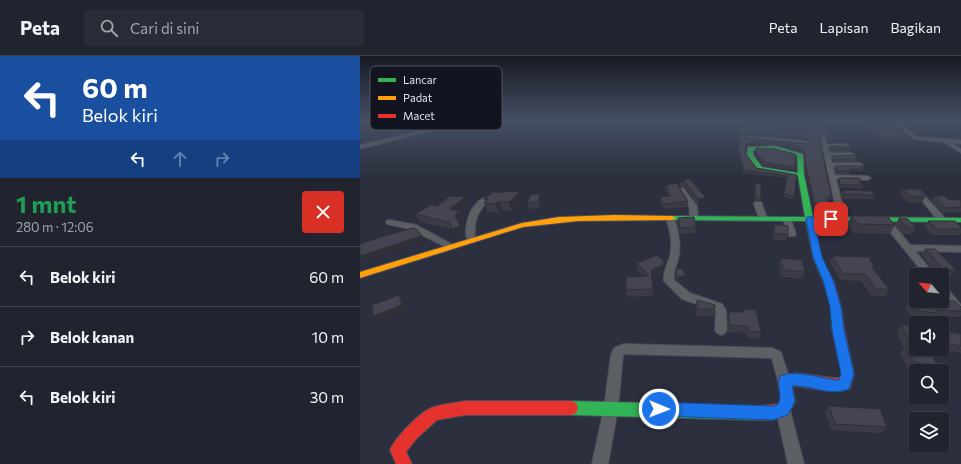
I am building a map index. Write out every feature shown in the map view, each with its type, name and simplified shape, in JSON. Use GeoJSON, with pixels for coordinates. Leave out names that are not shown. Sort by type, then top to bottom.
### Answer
{"type":"FeatureCollection","features":[{"type":"Feature","properties":{"kind":"street"},"geometry":{"type":"LineString","coordinates":[[360,147],[392,139]]}},
{"type":"Feature","properties":{"kind":"street"},"geometry":{"type":"LineString","coordinates":[[751,139],[777,145],[800,153],[801,175],[817,257],[828,280],[836,307],[838,330],[848,374],[845,384],[840,386],[830,386],[802,379],[784,380]]}},
{"type":"Feature","properties":{"kind":"street"},"geometry":{"type":"LineString","coordinates":[[777,139],[777,145]]}},
{"type":"Feature","properties":{"kind":"street"},"geometry":{"type":"LineString","coordinates":[[823,139],[832,177],[838,191],[842,219]]}},
{"type":"Feature","properties":{"kind":"street"},"geometry":{"type":"LineString","coordinates":[[925,139],[961,142]]}},
{"type":"Feature","properties":{"kind":"street"},"geometry":{"type":"LineString","coordinates":[[946,141],[961,151]]}},
{"type":"Feature","properties":{"kind":"street"},"geometry":{"type":"LineString","coordinates":[[801,175],[760,168],[750,155],[751,147],[805,144]]}},
{"type":"Feature","properties":{"kind":"street"},"geometry":{"type":"LineString","coordinates":[[824,145],[846,146]]}},
{"type":"Feature","properties":{"kind":"street"},"geometry":{"type":"LineString","coordinates":[[826,155],[852,155]]}},
{"type":"Feature","properties":{"kind":"street"},"geometry":{"type":"LineString","coordinates":[[829,166],[860,166]]}},
{"type":"Feature","properties":{"kind":"street"},"geometry":{"type":"LineString","coordinates":[[832,177],[868,178]]}},
{"type":"Feature","properties":{"kind":"street"},"geometry":{"type":"LineString","coordinates":[[682,190],[693,206],[694,218]]}},
{"type":"Feature","properties":{"kind":"street"},"geometry":{"type":"LineString","coordinates":[[918,192],[942,220]]}},
{"type":"Feature","properties":{"kind":"street"},"geometry":{"type":"LineString","coordinates":[[471,240],[470,218],[484,200]]}},
{"type":"Feature","properties":{"kind":"street"},"geometry":{"type":"LineString","coordinates":[[758,204],[763,218]]}},
{"type":"Feature","properties":{"kind":"street"},"geometry":{"type":"LineString","coordinates":[[360,275],[471,240],[522,225],[542,221],[599,218],[961,220]]}},
{"type":"Feature","properties":{"kind":"street"},"geometry":{"type":"LineString","coordinates":[[670,218],[673,227],[674,254],[668,275],[669,281],[686,296],[718,307],[721,310],[721,330]]}},
{"type":"Feature","properties":{"kind":"street"},"geometry":{"type":"LineString","coordinates":[[787,219],[792,234]]}},
{"type":"Feature","properties":{"kind":"street"},"geometry":{"type":"LineString","coordinates":[[884,219],[925,268]]}},
{"type":"Feature","properties":{"kind":"street"},"geometry":{"type":"LineString","coordinates":[[390,222],[413,227],[451,246]]}},
{"type":"Feature","properties":{"kind":"street"},"geometry":{"type":"LineString","coordinates":[[909,248],[961,249]]}},
{"type":"Feature","properties":{"kind":"street"},"geometry":{"type":"LineString","coordinates":[[949,298],[957,308]]}},
{"type":"Feature","properties":{"kind":"street"},"geometry":{"type":"LineString","coordinates":[[600,464],[612,408],[617,356],[618,352],[624,349],[772,353],[777,356],[788,401],[783,410],[796,464]]}},
{"type":"Feature","properties":{"kind":"street"},"geometry":{"type":"LineString","coordinates":[[404,464],[398,450],[412,433],[434,414],[465,408],[612,408],[773,413],[783,410]]}},
{"type":"Feature","properties":{"kind":"building"},"geometry":{"type":"Polygon","coordinates":[[[741,139],[761,139],[806,144],[810,141],[808,139],[821,139],[822,153],[832,197],[828,197],[829,206],[815,204],[807,172],[804,148],[784,143],[755,141],[746,143],[745,153],[756,168],[797,175],[794,196],[784,194],[787,176],[744,170],[738,148],[741,139]]]}},
{"type":"Feature","properties":{"kind":"building"},"geometry":{"type":"Polygon","coordinates":[[[830,146],[847,147],[849,149],[831,149],[830,146]]]}},
{"type":"Feature","properties":{"kind":"building"},"geometry":{"type":"Polygon","coordinates":[[[756,148],[775,149],[795,154],[795,168],[764,162],[756,152],[756,148]]]}},
{"type":"Feature","properties":{"kind":"building"},"geometry":{"type":"Polygon","coordinates":[[[855,155],[858,159],[834,159],[833,156],[855,155]]]}},
{"type":"Feature","properties":{"kind":"building"},"geometry":{"type":"Polygon","coordinates":[[[836,166],[861,166],[864,169],[837,171],[836,166]]]}},
{"type":"Feature","properties":{"kind":"building"},"geometry":{"type":"Polygon","coordinates":[[[839,178],[859,178],[862,182],[859,182],[863,185],[840,185],[839,178]]]}},
{"type":"Feature","properties":{"kind":"building"},"geometry":{"type":"Polygon","coordinates":[[[690,179],[706,198],[698,199],[685,182],[680,181],[690,179]]]}},
{"type":"Feature","properties":{"kind":"building"},"geometry":{"type":"Polygon","coordinates":[[[679,183],[678,186],[688,201],[664,204],[660,197],[670,196],[666,185],[679,183]]]}},
{"type":"Feature","properties":{"kind":"building"},"geometry":{"type":"Polygon","coordinates":[[[755,183],[761,183],[761,198],[755,198],[755,183]]]}},
{"type":"Feature","properties":{"kind":"building"},"geometry":{"type":"Polygon","coordinates":[[[903,189],[918,189],[925,197],[910,196],[903,189]]]}},
{"type":"Feature","properties":{"kind":"building"},"geometry":{"type":"Polygon","coordinates":[[[843,190],[871,191],[875,195],[845,194],[843,190]]]}},
{"type":"Feature","properties":{"kind":"building"},"geometry":{"type":"Polygon","coordinates":[[[504,191],[520,192],[509,202],[499,201],[495,204],[484,203],[488,199],[484,199],[493,192],[501,193],[504,191]]]}},
{"type":"Feature","properties":{"kind":"building"},"geometry":{"type":"Polygon","coordinates":[[[540,194],[538,202],[527,203],[530,195],[540,194]]]}},
{"type":"Feature","properties":{"kind":"building"},"geometry":{"type":"Polygon","coordinates":[[[450,196],[465,197],[450,209],[460,211],[455,215],[460,226],[452,229],[449,222],[415,214],[431,205],[437,206],[450,196]]]}},
{"type":"Feature","properties":{"kind":"building"},"geometry":{"type":"Polygon","coordinates":[[[934,196],[944,196],[947,199],[959,200],[961,201],[961,207],[946,208],[934,196]]]}},
{"type":"Feature","properties":{"kind":"building"},"geometry":{"type":"Polygon","coordinates":[[[851,216],[887,216],[895,225],[858,224],[851,216]]]}},
{"type":"Feature","properties":{"kind":"building"},"geometry":{"type":"Polygon","coordinates":[[[694,217],[696,227],[680,228],[678,218],[694,217]]]}},
{"type":"Feature","properties":{"kind":"building"},"geometry":{"type":"Polygon","coordinates":[[[899,218],[908,219],[916,228],[906,227],[899,218]]]}},
{"type":"Feature","properties":{"kind":"building"},"geometry":{"type":"Polygon","coordinates":[[[928,221],[955,221],[961,229],[937,229],[928,221]]]}},
{"type":"Feature","properties":{"kind":"building"},"geometry":{"type":"Polygon","coordinates":[[[775,224],[788,226],[788,235],[774,233],[775,224]]]}},
{"type":"Feature","properties":{"kind":"building"},"geometry":{"type":"Polygon","coordinates":[[[413,228],[418,230],[421,236],[360,256],[360,244],[413,228]]]}},
{"type":"Feature","properties":{"kind":"building"},"geometry":{"type":"Polygon","coordinates":[[[925,249],[935,249],[956,270],[943,268],[925,249]]]}},
{"type":"Feature","properties":{"kind":"building"},"geometry":{"type":"Polygon","coordinates":[[[657,255],[664,261],[663,265],[651,270],[653,289],[626,290],[626,277],[649,276],[637,263],[657,255]]]}},
{"type":"Feature","properties":{"kind":"building"},"geometry":{"type":"Polygon","coordinates":[[[833,256],[868,257],[874,266],[871,266],[889,289],[876,289],[865,274],[843,274],[833,256]]]}},
{"type":"Feature","properties":{"kind":"building"},"geometry":{"type":"Polygon","coordinates":[[[781,258],[802,260],[805,272],[783,270],[781,258]]]}},
{"type":"Feature","properties":{"kind":"building"},"geometry":{"type":"Polygon","coordinates":[[[682,268],[686,276],[677,277],[676,269],[682,268]]]}},
{"type":"Feature","properties":{"kind":"building"},"geometry":{"type":"Polygon","coordinates":[[[399,295],[402,305],[373,316],[372,305],[399,295]]]}},
{"type":"Feature","properties":{"kind":"building"},"geometry":{"type":"Polygon","coordinates":[[[697,300],[715,305],[715,309],[698,309],[697,300]]]}},
{"type":"Feature","properties":{"kind":"building"},"geometry":{"type":"Polygon","coordinates":[[[949,301],[954,301],[961,307],[961,311],[936,310],[938,313],[917,311],[915,308],[949,308],[949,301]]]}},
{"type":"Feature","properties":{"kind":"building"},"geometry":{"type":"Polygon","coordinates":[[[744,309],[756,310],[761,332],[749,331],[748,326],[729,325],[729,312],[744,312],[744,309]]]}},
{"type":"Feature","properties":{"kind":"building"},"geometry":{"type":"Polygon","coordinates":[[[902,325],[909,326],[909,341],[902,325]]]}},
{"type":"Feature","properties":{"kind":"building"},"geometry":{"type":"Polygon","coordinates":[[[949,332],[961,334],[961,346],[949,344],[949,332]]]}},
{"type":"Feature","properties":{"kind":"building"},"geometry":{"type":"Polygon","coordinates":[[[911,356],[932,356],[936,364],[929,364],[914,362],[911,356]]]}},
{"type":"Feature","properties":{"kind":"building"},"geometry":{"type":"Polygon","coordinates":[[[829,406],[880,409],[887,427],[835,424],[829,406]]]}},
{"type":"Feature","properties":{"kind":"traffic: fast"},"geometry":{"type":"LineString","coordinates":[[801,175],[760,168],[750,155],[750,148],[775,148],[800,154],[801,175],[817,257],[829,283]]}},
{"type":"Feature","properties":{"kind":"traffic: fast"},"geometry":{"type":"LineString","coordinates":[[672,218],[961,220]]}},
{"type":"Feature","properties":{"kind":"traffic: fast"},"geometry":{"type":"LineString","coordinates":[[571,408],[760,413]]}},
{"type":"Feature","properties":{"kind":"traffic: slow"},"geometry":{"type":"LineString","coordinates":[[360,275],[522,225],[578,218],[672,218]]}},
{"type":"Feature","properties":{"kind":"traffic: jam"},"geometry":{"type":"LineString","coordinates":[[760,413],[773,413],[783,410],[788,401],[784,380],[802,380],[829,385],[845,384],[848,374],[838,329],[836,307],[829,283]]}},
{"type":"Feature","properties":{"kind":"traffic: jam"},"geometry":{"type":"LineString","coordinates":[[404,464],[398,450],[412,433],[434,414],[465,408],[571,408]]}},
{"type":"Feature","properties":{"kind":"route"},"geometry":{"type":"LineString","coordinates":[[659,409],[755,411],[773,413],[779,412],[786,407],[788,401],[784,380],[802,379],[830,386],[840,386],[845,384],[848,374],[838,330],[836,307],[828,280],[817,257],[810,219],[831,219]]}}]}
